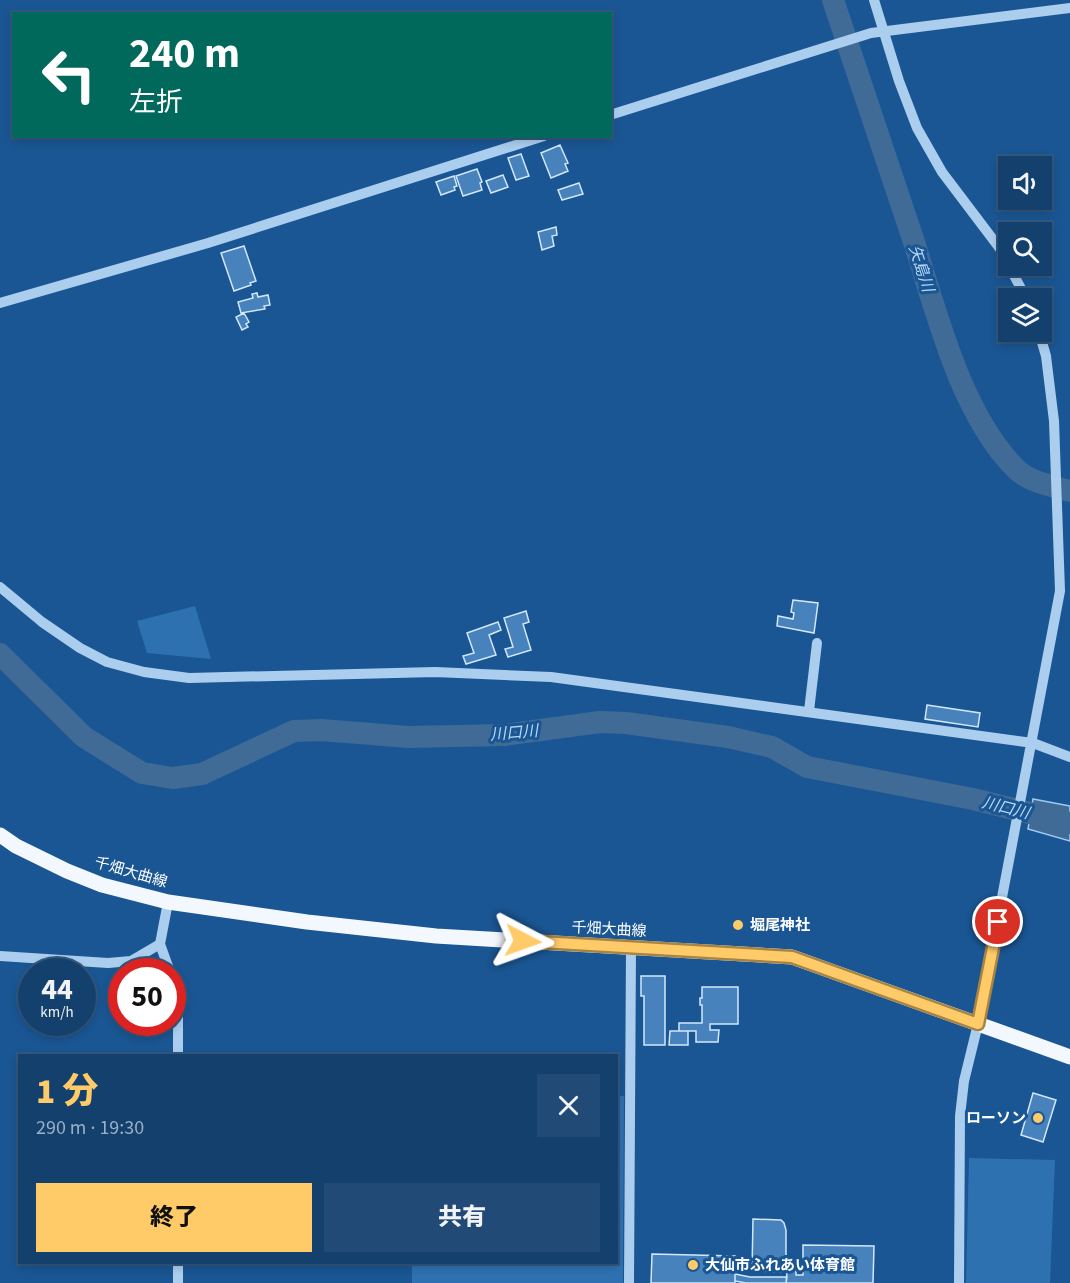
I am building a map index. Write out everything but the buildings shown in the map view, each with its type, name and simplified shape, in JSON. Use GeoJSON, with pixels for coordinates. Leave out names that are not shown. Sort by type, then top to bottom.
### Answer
{"type":"FeatureCollection","features":[{"type":"Feature","properties":{"kind":"main road","name":"千畑大曲線"},"geometry":{"type":"LineString","coordinates":[[0,834],[16,846],[67,871],[102,885],[168,902],[307,922],[436,936],[792,957],[1070,1057]]}},
{"type":"Feature","properties":{"kind":"street"},"geometry":{"type":"LineString","coordinates":[[874,0],[917,128],[942,172],[998,246]]}},
{"type":"Feature","properties":{"kind":"street"},"geometry":{"type":"LineString","coordinates":[[612,114],[871,33],[1070,8]]}},
{"type":"Feature","properties":{"kind":"street"},"geometry":{"type":"LineString","coordinates":[[0,303],[208,243],[538,138]]}},
{"type":"Feature","properties":{"kind":"street"},"geometry":{"type":"LineString","coordinates":[[959,1283],[960,1116],[964,1082],[978,1024],[1030,759],[1060,591],[1054,421],[1042,342]]}},
{"type":"Feature","properties":{"kind":"street"},"geometry":{"type":"LineString","coordinates":[[0,587],[42,622],[80,648],[107,662],[144,672],[189,678],[435,672],[551,677],[1033,743],[1070,757]]}},
{"type":"Feature","properties":{"kind":"street"},"geometry":{"type":"LineString","coordinates":[[809,711],[817,643]]}},
{"type":"Feature","properties":{"kind":"street"},"geometry":{"type":"LineString","coordinates":[[165,958],[160,944],[168,902]]}},
{"type":"Feature","properties":{"kind":"street"},"geometry":{"type":"LineString","coordinates":[[0,956],[108,963],[131,961],[160,944]]}},
{"type":"Feature","properties":{"kind":"street"},"geometry":{"type":"LineString","coordinates":[[629,1283],[631,948]]}},
{"type":"Feature","properties":{"kind":"street"},"geometry":{"type":"LineString","coordinates":[[178,1036],[178,1054]]}},
{"type":"Feature","properties":{"kind":"street"},"geometry":{"type":"LineString","coordinates":[[178,1264],[178,1283]]}},
{"type":"Feature","properties":{"kind":"shaded area"},"geometry":{"type":"Polygon","coordinates":[[[195,606],[211,659],[147,653],[137,621],[195,606]]]}},
{"type":"Feature","properties":{"kind":"shaded area"},"geometry":{"type":"Polygon","coordinates":[[[1033,799],[1070,806],[1070,841],[1028,829],[1033,799]]]}},
{"type":"Feature","properties":{"kind":"shaded area"},"geometry":{"type":"Polygon","coordinates":[[[618,1096],[624,1096],[623,1283],[412,1283],[412,1264],[618,1264],[618,1096]]]}},
{"type":"Feature","properties":{"kind":"shaded area"},"geometry":{"type":"Polygon","coordinates":[[[969,1158],[1055,1160],[1050,1283],[966,1283],[969,1158]]]}},
{"type":"Feature","properties":{"kind":"waterway","name":"矢島川"},"geometry":{"type":"LineString","coordinates":[[833,0],[942,331],[966,392],[980,420],[1016,469],[1034,480],[1070,491]]}},
{"type":"Feature","properties":{"kind":"waterway","name":"川口川"},"geometry":{"type":"LineString","coordinates":[[0,654],[84,737],[142,773],[173,778],[202,774],[294,731],[322,730],[408,737],[504,735],[600,722],[626,723],[728,737],[772,747],[807,767],[973,799],[1070,823]]}},
{"type":"Feature","properties":{"kind":"place","name":"堀尾神社"},"geometry":{"type":"Point","coordinates":[738,925]}},
{"type":"Feature","properties":{"kind":"place","name":"ローソン"},"geometry":{"type":"Point","coordinates":[1038,1118]}},
{"type":"Feature","properties":{"kind":"place","name":"大仙市ふれあい体育館"},"geometry":{"type":"Point","coordinates":[693,1265]}},
{"type":"Feature","properties":{"kind":"route"},"geometry":{"type":"LineString","coordinates":[[523,941],[792,957],[978,1024],[998,922]]}}]}
